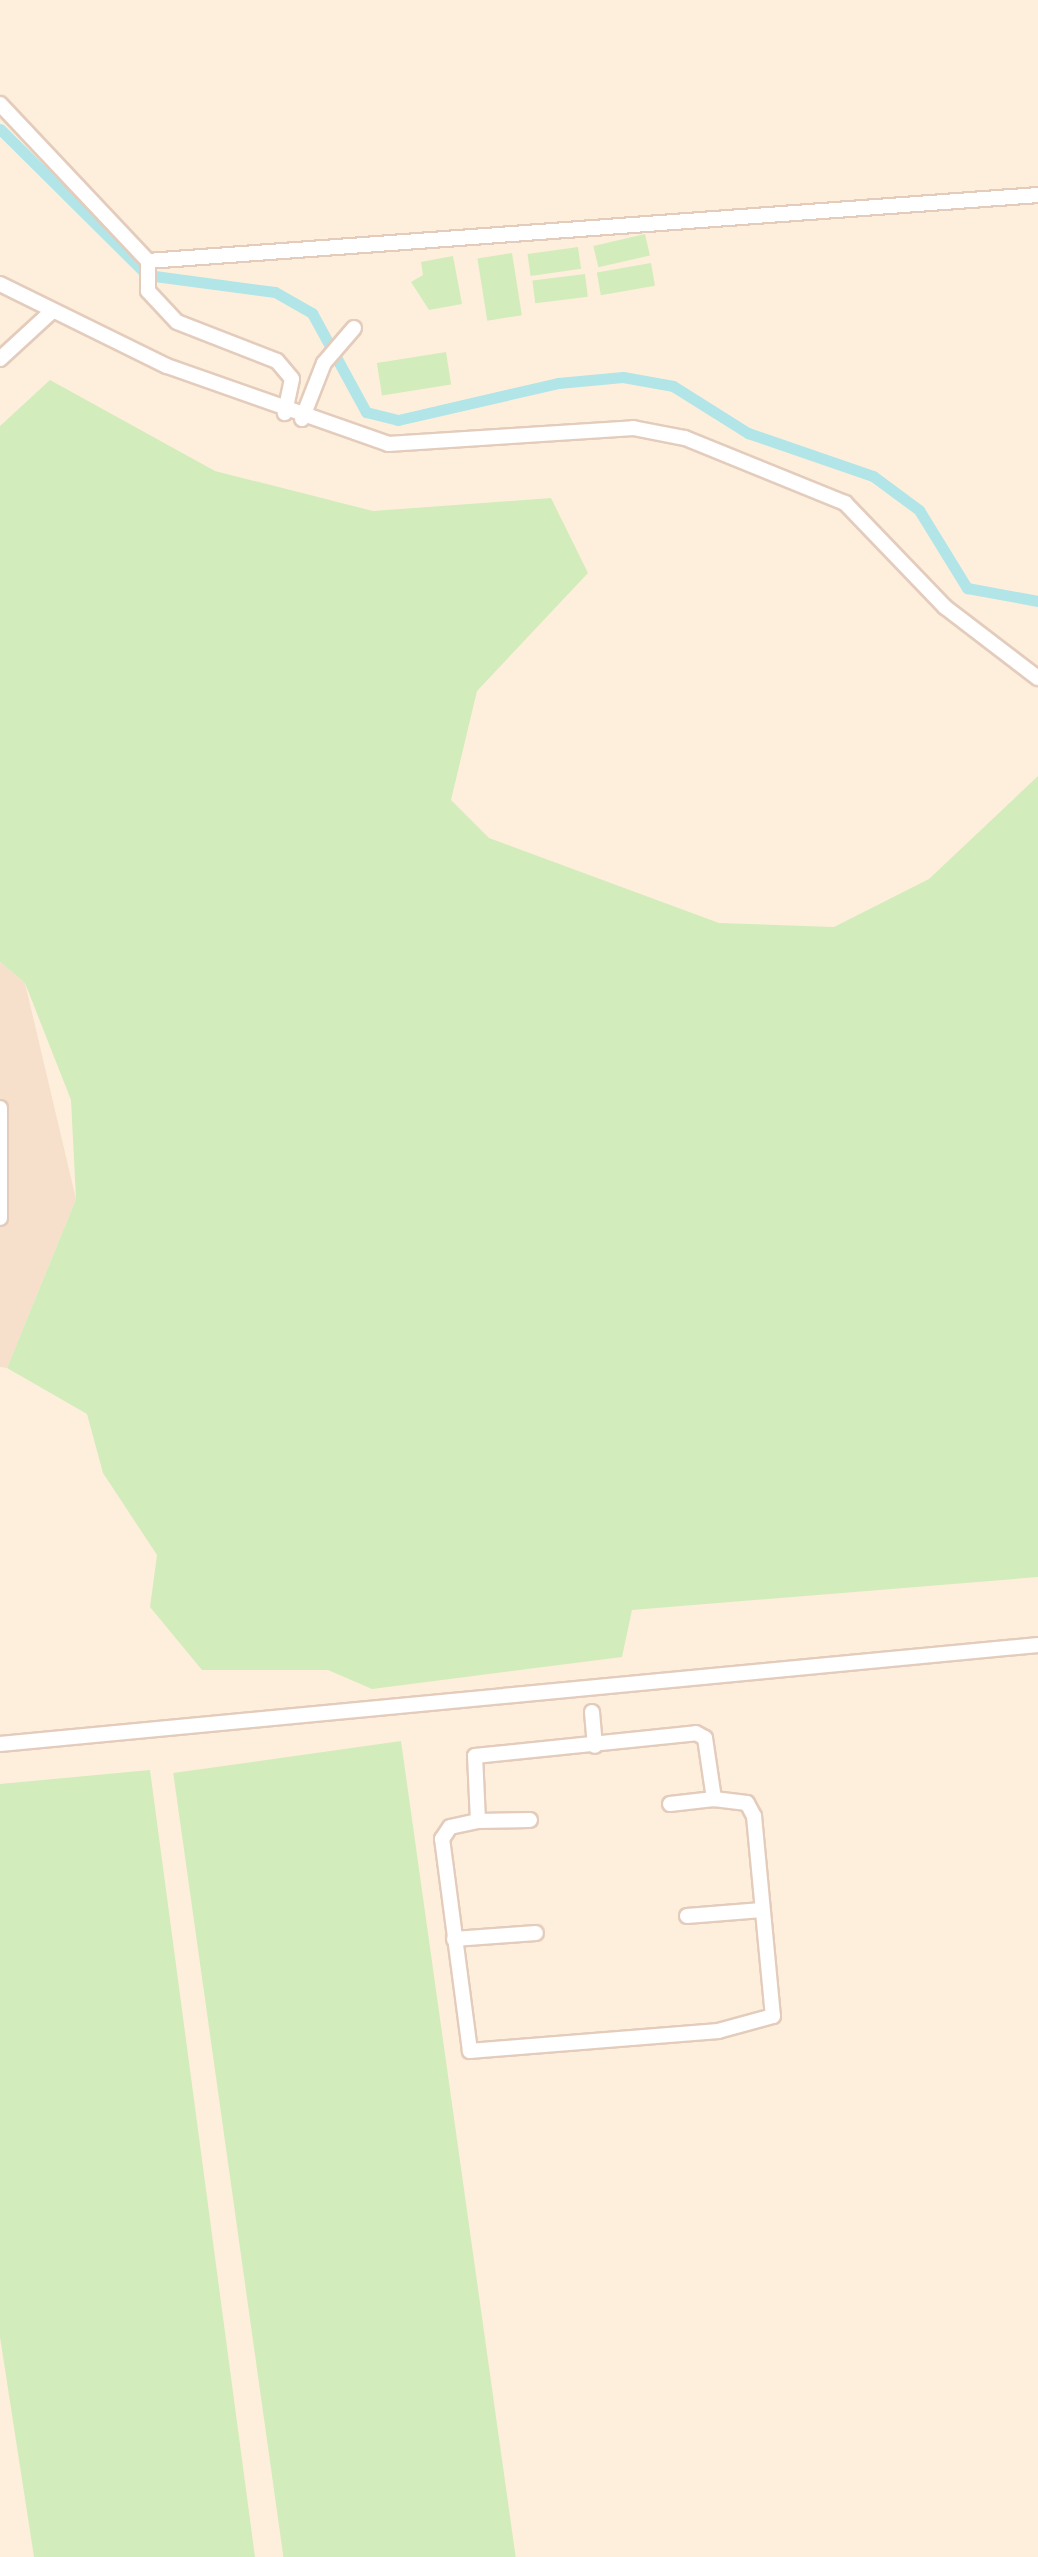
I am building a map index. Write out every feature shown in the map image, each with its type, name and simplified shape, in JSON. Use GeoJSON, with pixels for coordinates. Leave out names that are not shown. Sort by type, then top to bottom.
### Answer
{"type":"FeatureCollection","features":[{"type":"Feature","properties":{"kind":"street"},"geometry":{"type":"LineString","coordinates":[[0,104],[148,261],[148,291],[177,322],[277,360],[292,379],[285,413]]}},
{"type":"Feature","properties":{"kind":"street"},"geometry":{"type":"LineString","coordinates":[[148,261],[1038,195]]}},
{"type":"Feature","properties":{"kind":"street"},"geometry":{"type":"LineString","coordinates":[[0,284],[50,313],[285,413],[403,446],[633,428],[686,438],[845,503],[945,607],[1038,678]]}},
{"type":"Feature","properties":{"kind":"street"},"geometry":{"type":"LineString","coordinates":[[0,359],[50,313]]}},
{"type":"Feature","properties":{"kind":"street"},"geometry":{"type":"LineString","coordinates":[[302,418],[324,363],[354,328]]}},
{"type":"Feature","properties":{"kind":"street"},"geometry":{"type":"LineString","coordinates":[[0,1108],[0,1218]]}},
{"type":"Feature","properties":{"kind":"street"},"geometry":{"type":"LineString","coordinates":[[0,1744],[1038,1645]]}},
{"type":"Feature","properties":{"kind":"street"},"geometry":{"type":"LineString","coordinates":[[592,1712],[595,1746]]}},
{"type":"Feature","properties":{"kind":"street"},"geometry":{"type":"LineString","coordinates":[[478,1821],[480,1752],[595,1746],[702,1734],[714,1799]]}},
{"type":"Feature","properties":{"kind":"street"},"geometry":{"type":"LineString","coordinates":[[530,1820],[478,1821],[450,1827],[442,1838],[466,2047],[474,2052],[718,2031],[773,2016],[754,1816],[746,1802],[714,1799],[670,1804]]}},
{"type":"Feature","properties":{"kind":"street"},"geometry":{"type":"LineString","coordinates":[[687,1916],[762,1910]]}},
{"type":"Feature","properties":{"kind":"street"},"geometry":{"type":"LineString","coordinates":[[454,1939],[536,1933]]}},
{"type":"Feature","properties":{"kind":"shaded area"},"geometry":{"type":"Polygon","coordinates":[[[0,962],[25,983],[76,1199],[7,1368],[0,1367],[0,962]]]}},
{"type":"Feature","properties":{"kind":"green space"},"geometry":{"type":"Polygon","coordinates":[[[645,234],[650,255],[598,267],[593,246],[645,234]]]}},
{"type":"Feature","properties":{"kind":"green space"},"geometry":{"type":"Polygon","coordinates":[[[578,247],[581,269],[531,276],[527,254],[578,247]]]}},
{"type":"Feature","properties":{"kind":"green space"},"geometry":{"type":"Polygon","coordinates":[[[512,253],[522,315],[487,321],[477,258],[512,253]]]}},
{"type":"Feature","properties":{"kind":"green space"},"geometry":{"type":"Polygon","coordinates":[[[453,256],[462,304],[429,310],[411,282],[423,275],[421,262],[453,256]]]}},
{"type":"Feature","properties":{"kind":"green space"},"geometry":{"type":"Polygon","coordinates":[[[651,263],[655,286],[601,295],[597,273],[651,263]]]}},
{"type":"Feature","properties":{"kind":"green space"},"geometry":{"type":"Polygon","coordinates":[[[585,274],[588,297],[535,303],[532,280],[585,274]]]}},
{"type":"Feature","properties":{"kind":"green space"},"geometry":{"type":"Polygon","coordinates":[[[446,352],[451,385],[382,396],[377,363],[446,352]]]}},
{"type":"Feature","properties":{"kind":"green space"},"geometry":{"type":"Polygon","coordinates":[[[50,380],[215,471],[373,511],[551,498],[588,573],[477,691],[451,800],[489,838],[719,923],[834,927],[929,879],[1038,776],[1038,1577],[632,1610],[622,1657],[372,1689],[328,1670],[202,1670],[150,1607],[157,1555],[103,1473],[87,1414],[7,1368],[76,1199],[71,1100],[25,983],[0,962],[0,426],[50,380]]]}},
{"type":"Feature","properties":{"kind":"green space"},"geometry":{"type":"Polygon","coordinates":[[[401,1741],[516,2557],[283,2557],[173,1773],[401,1741]]]}},
{"type":"Feature","properties":{"kind":"green space"},"geometry":{"type":"Polygon","coordinates":[[[150,1770],[255,2557],[34,2557],[0,2337],[0,1784],[150,1770]]]}},
{"type":"Feature","properties":{"kind":"waterway"},"geometry":{"type":"LineString","coordinates":[[0,129],[147,275],[275,292],[312,313],[366,412],[398,420],[558,383],[623,377],[673,386],[748,433],[873,476],[919,510],[967,588],[1038,601]]}}]}
